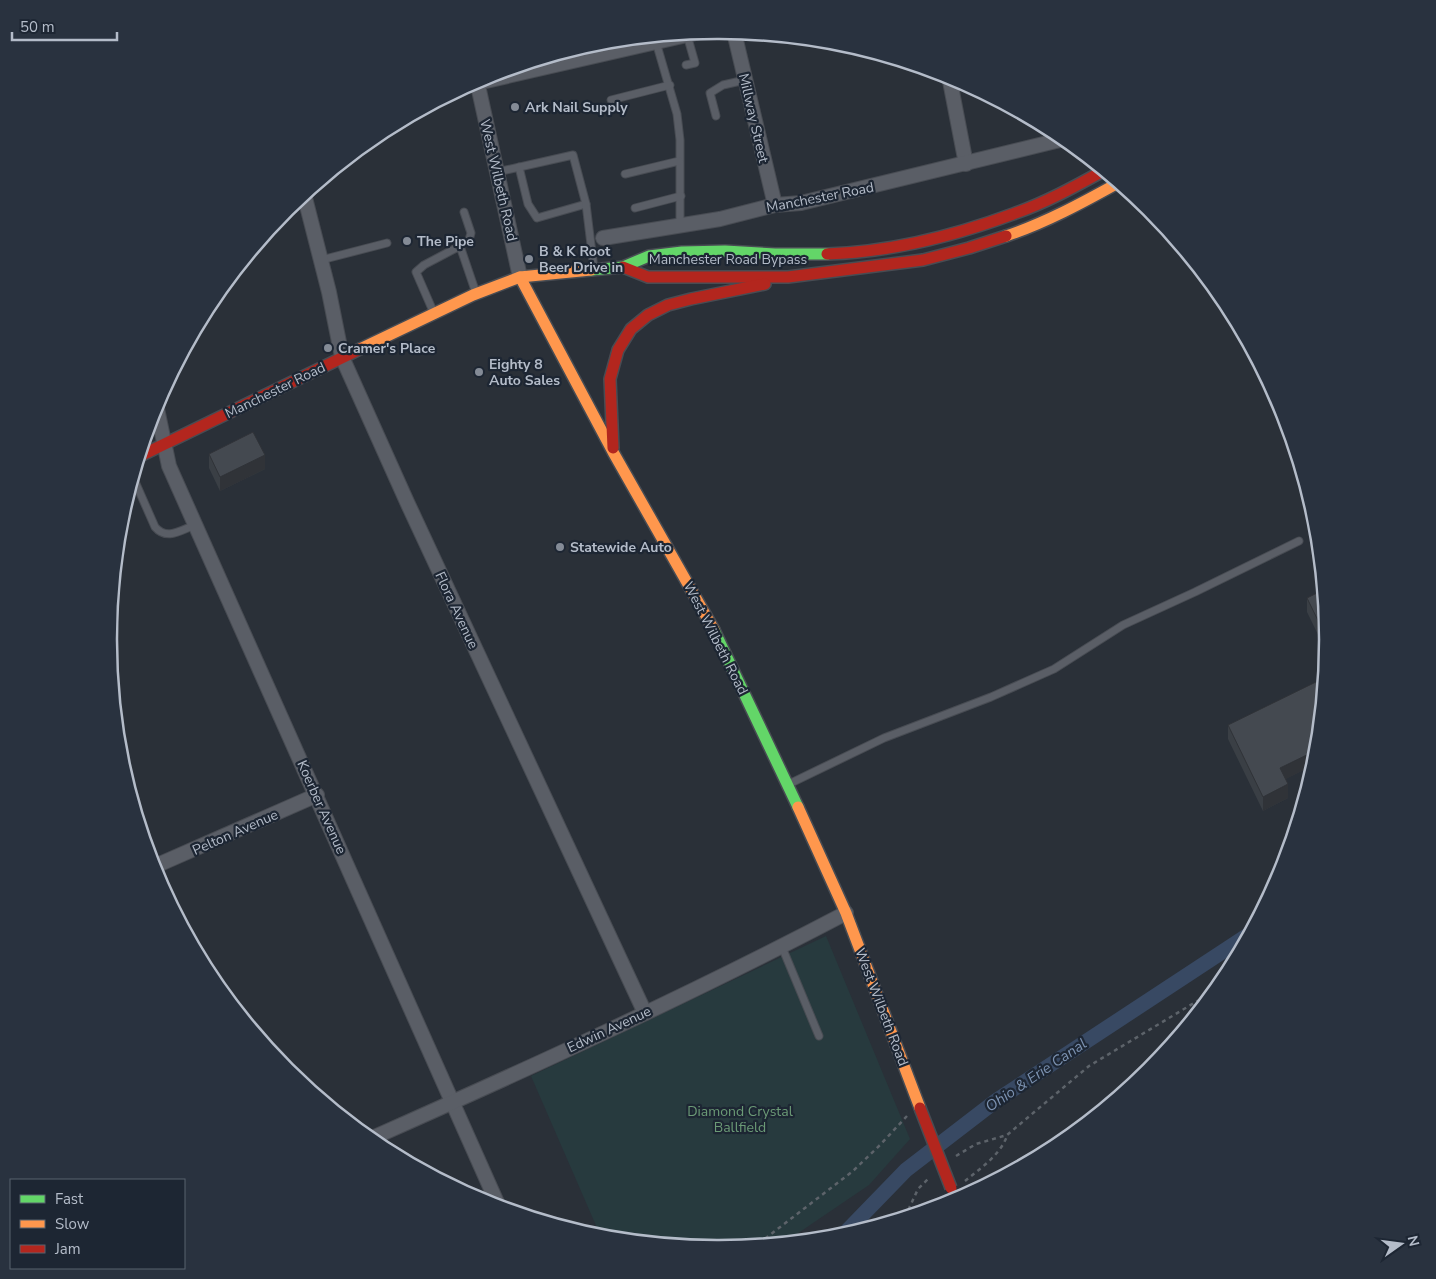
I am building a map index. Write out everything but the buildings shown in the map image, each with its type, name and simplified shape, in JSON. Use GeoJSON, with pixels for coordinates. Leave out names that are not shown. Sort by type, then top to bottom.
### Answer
{"type":"FeatureCollection","features":[{"type":"Feature","properties":{"kind":"main road","name":"Manchester Road Bypass"},"geometry":{"type":"LineString","coordinates":[[520,277],[623,267],[649,256],[682,252],[726,251],[801,254],[856,252],[894,246],[958,232],[1014,214],[1049,199],[1097,173]]}},
{"type":"Feature","properties":{"kind":"main road","name":"Manchester Road Bypass"},"geometry":{"type":"LineString","coordinates":[[623,267],[648,277],[788,277],[923,260],[969,248],[1021,231],[1053,218],[1112,186]]}},
{"type":"Feature","properties":{"kind":"main road","name":"Manchester Road"},"geometry":{"type":"LineString","coordinates":[[147,452],[434,313],[520,277]]}},
{"type":"Feature","properties":{"kind":"main road","name":"West Wilbeth Road"},"geometry":{"type":"LineString","coordinates":[[520,277],[613,452],[707,617],[788,784],[846,913],[953,1193]]}},
{"type":"Feature","properties":{"kind":"main road"},"geometry":{"type":"LineString","coordinates":[[613,452],[610,379],[618,349],[632,327],[646,315],[678,301],[725,294],[788,277]]}},
{"type":"Feature","properties":{"kind":"street","name":"Millway Street"},"geometry":{"type":"LineString","coordinates":[[736,39],[775,205]]}},
{"type":"Feature","properties":{"kind":"street"},"geometry":{"type":"LineString","coordinates":[[523,72],[653,43]]}},
{"type":"Feature","properties":{"kind":"street"},"geometry":{"type":"LineString","coordinates":[[951,85],[966,164]]}},
{"type":"Feature","properties":{"kind":"street","name":"West Wilbeth Road"},"geometry":{"type":"LineString","coordinates":[[478,89],[520,277]]}},
{"type":"Feature","properties":{"kind":"street","name":"Manchester Road"},"geometry":{"type":"LineString","coordinates":[[603,238],[720,218],[775,205],[801,203],[1054,142]]}},
{"type":"Feature","properties":{"kind":"street","name":"Flora Avenue"},"geometry":{"type":"LineString","coordinates":[[306,203],[342,357],[407,502],[645,1013]]}},
{"type":"Feature","properties":{"kind":"street","name":"Koerber Avenue"},"geometry":{"type":"LineString","coordinates":[[159,420],[168,466],[317,795],[495,1197]]}},
{"type":"Feature","properties":{"kind":"street","name":"Pelton Avenue"},"geometry":{"type":"LineString","coordinates":[[161,864],[317,795]]}},
{"type":"Feature","properties":{"kind":"street","name":"Edwin Avenue"},"geometry":{"type":"LineString","coordinates":[[379,1135],[645,1013],[782,947],[846,913]]}},
{"type":"Feature","properties":{"kind":"lane"},"geometry":{"type":"LineString","coordinates":[[686,65],[695,63],[693,40]]}},
{"type":"Feature","properties":{"kind":"lane"},"geometry":{"type":"LineString","coordinates":[[656,42],[677,114],[680,140],[680,225]]}},
{"type":"Feature","properties":{"kind":"lane"},"geometry":{"type":"LineString","coordinates":[[716,116],[710,93],[723,85],[746,80]]}},
{"type":"Feature","properties":{"kind":"lane"},"geometry":{"type":"LineString","coordinates":[[611,100],[670,85]]}},
{"type":"Feature","properties":{"kind":"lane"},"geometry":{"type":"LineString","coordinates":[[497,172],[573,155],[586,204],[594,270]]}},
{"type":"Feature","properties":{"kind":"lane"},"geometry":{"type":"LineString","coordinates":[[625,174],[679,161]]}},
{"type":"Feature","properties":{"kind":"lane"},"geometry":{"type":"LineString","coordinates":[[519,167],[528,204],[537,218],[586,204]]}},
{"type":"Feature","properties":{"kind":"lane"},"geometry":{"type":"LineString","coordinates":[[635,208],[681,196]]}},
{"type":"Feature","properties":{"kind":"lane"},"geometry":{"type":"LineString","coordinates":[[434,313],[416,272],[424,265],[469,240],[471,233],[464,212]]}},
{"type":"Feature","properties":{"kind":"lane"},"geometry":{"type":"LineString","coordinates":[[321,260],[387,243]]}},
{"type":"Feature","properties":{"kind":"lane"},"geometry":{"type":"LineString","coordinates":[[460,246],[476,294]]}},
{"type":"Feature","properties":{"kind":"lane"},"geometry":{"type":"LineString","coordinates":[[137,487],[155,527],[160,533],[166,535],[174,534],[196,525]]}},
{"type":"Feature","properties":{"kind":"lane"},"geometry":{"type":"LineString","coordinates":[[788,784],[884,738],[991,697],[1054,669],[1123,625],[1196,592],[1299,541]]}},
{"type":"Feature","properties":{"kind":"lane"},"geometry":{"type":"LineString","coordinates":[[782,947],[819,1036]]}},
{"type":"Feature","properties":{"kind":"path"},"geometry":{"type":"LineString","coordinates":[[983,1142],[1007,1135],[1088,1066],[1198,1000]]}},
{"type":"Feature","properties":{"kind":"path"},"geometry":{"type":"LineString","coordinates":[[766,1238],[854,1171],[904,1118],[920,1108]]}},
{"type":"Feature","properties":{"kind":"path"},"geometry":{"type":"LineString","coordinates":[[954,1192],[996,1154],[1004,1145],[1007,1135]]}},
{"type":"Feature","properties":{"kind":"green space","name":"Diamond Crystal Ballfield"},"geometry":{"type":"Polygon","coordinates":[[[826,936],[910,1139],[869,1185],[795,1235],[757,1239],[679,1239],[601,1229],[597,1228],[531,1076],[826,936]]]}},
{"type":"Feature","properties":{"kind":"waterway","name":"Ohio & Erie Canal"},"geometry":{"type":"LineString","coordinates":[[853,1225],[906,1170],[997,1100],[1236,943]]}},
{"type":"Feature","properties":{"kind":"traffic: fast"},"geometry":{"type":"LineString","coordinates":[[591,270],[623,267],[649,256],[682,252],[725,251],[775,254],[827,254]]}},
{"type":"Feature","properties":{"kind":"traffic: fast"},"geometry":{"type":"LineString","coordinates":[[714,630],[798,807]]}},
{"type":"Feature","properties":{"kind":"traffic: slow"},"geometry":{"type":"LineString","coordinates":[[1006,236],[1049,219],[1112,186]]}},
{"type":"Feature","properties":{"kind":"traffic: slow"},"geometry":{"type":"LineString","coordinates":[[360,349],[473,295],[520,277],[591,270]]}},
{"type":"Feature","properties":{"kind":"traffic: slow"},"geometry":{"type":"LineString","coordinates":[[520,277],[613,452],[714,630]]}},
{"type":"Feature","properties":{"kind":"traffic: slow"},"geometry":{"type":"LineString","coordinates":[[798,807],[846,913],[920,1108]]}},
{"type":"Feature","properties":{"kind":"traffic: jam"},"geometry":{"type":"LineString","coordinates":[[827,254],[874,250],[945,236],[1025,210],[1097,174]]}},
{"type":"Feature","properties":{"kind":"traffic: jam"},"geometry":{"type":"LineString","coordinates":[[623,267],[648,277],[788,277],[923,260],[1006,236]]}},
{"type":"Feature","properties":{"kind":"traffic: jam"},"geometry":{"type":"LineString","coordinates":[[613,448],[610,379],[618,350],[631,329],[648,315],[668,305],[765,284]]}},
{"type":"Feature","properties":{"kind":"traffic: jam"},"geometry":{"type":"LineString","coordinates":[[147,453],[360,349]]}},
{"type":"Feature","properties":{"kind":"traffic: jam"},"geometry":{"type":"LineString","coordinates":[[920,1108],[951,1188]]}},
{"type":"Feature","properties":{"kind":"place","name":"Ark Nail Supply"},"geometry":{"type":"Point","coordinates":[515,107]}},
{"type":"Feature","properties":{"kind":"place","name":"The Pipe"},"geometry":{"type":"Point","coordinates":[407,241]}},
{"type":"Feature","properties":{"kind":"place","name":"B & K Root Beer Drive in"},"geometry":{"type":"Point","coordinates":[529,259]}},
{"type":"Feature","properties":{"kind":"place","name":"Cramer's Place"},"geometry":{"type":"Point","coordinates":[328,348]}},
{"type":"Feature","properties":{"kind":"place","name":"Eighty 8 Auto Sales"},"geometry":{"type":"Point","coordinates":[479,372]}},
{"type":"Feature","properties":{"kind":"place","name":"Statewide Auto"},"geometry":{"type":"Point","coordinates":[560,547]}}]}
